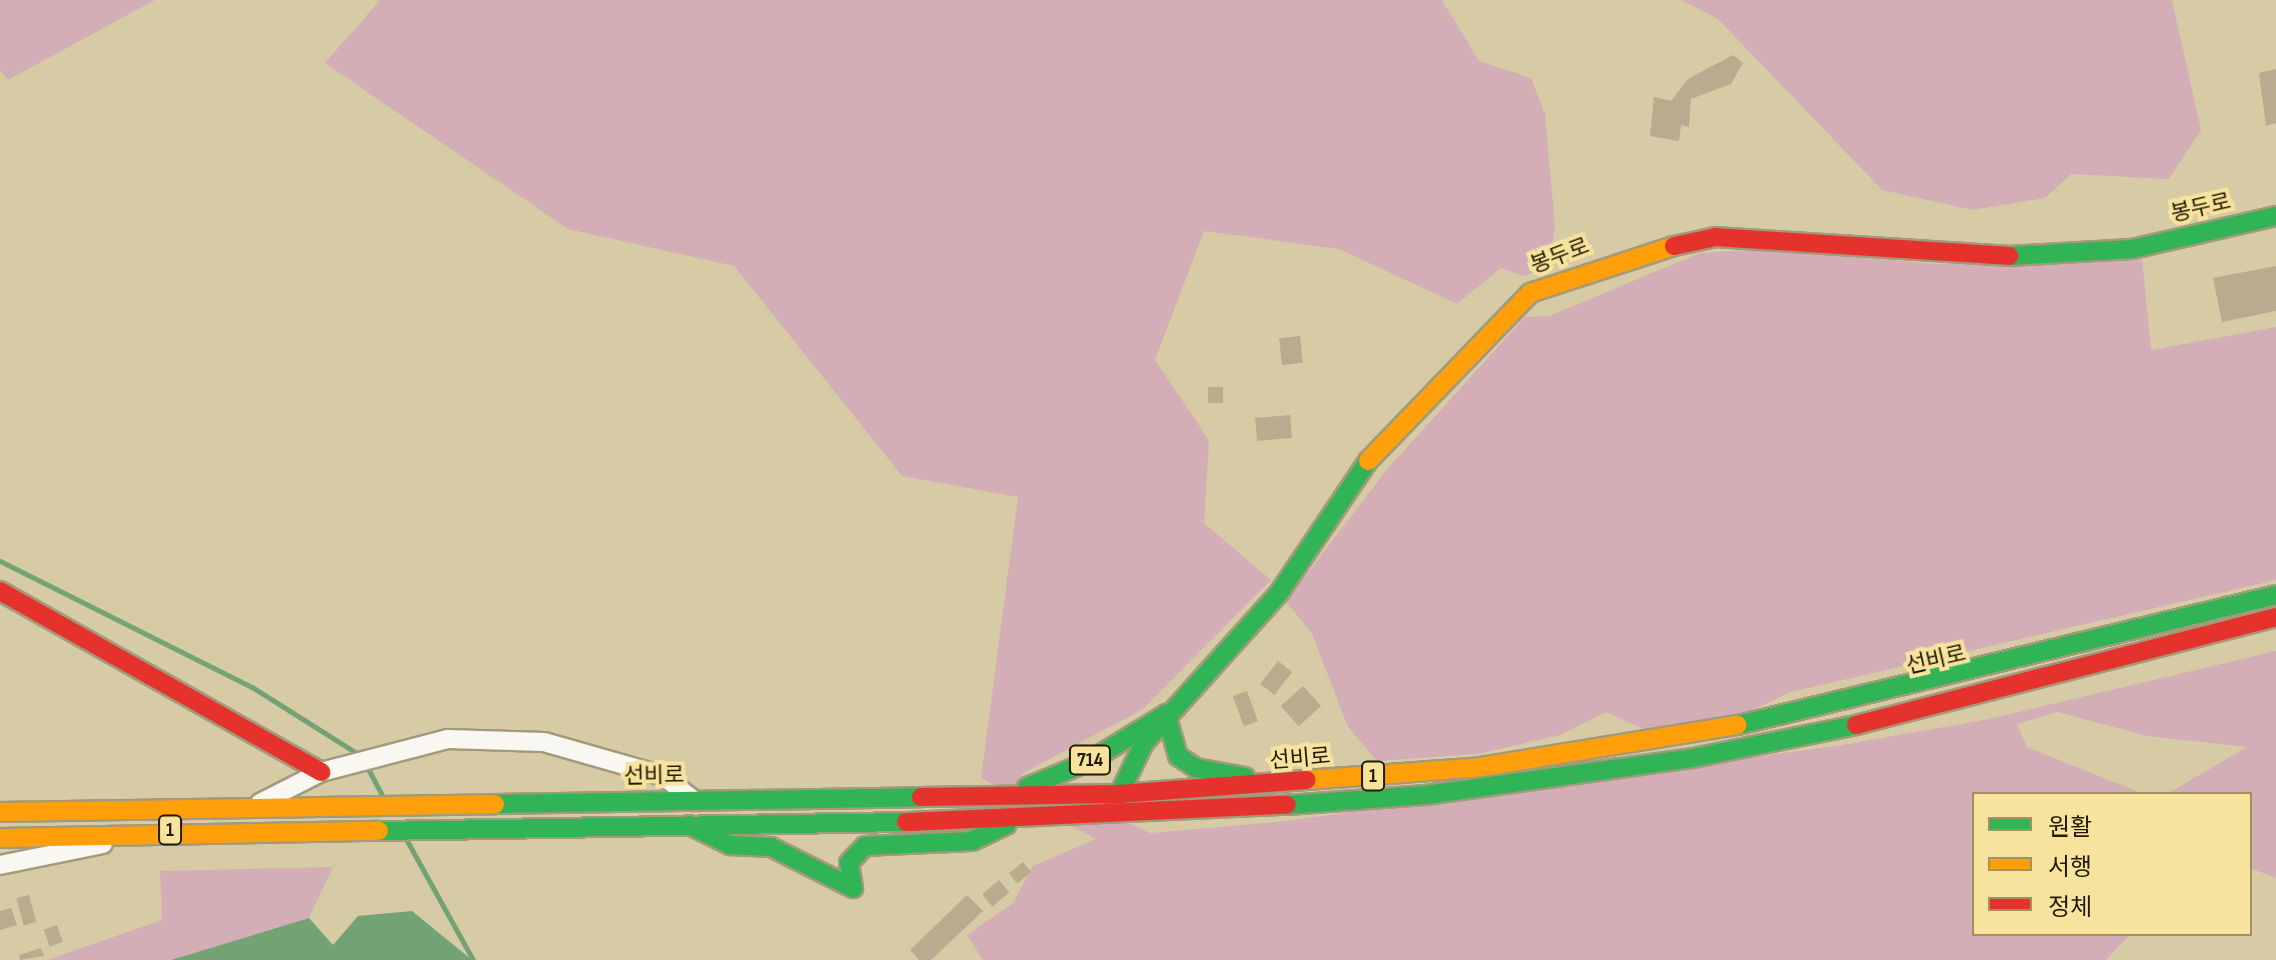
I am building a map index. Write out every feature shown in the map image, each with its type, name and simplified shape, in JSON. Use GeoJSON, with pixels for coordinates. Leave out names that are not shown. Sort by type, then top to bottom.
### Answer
{"type":"FeatureCollection","features":[{"type":"Feature","properties":{"kind":"main road","name":"봉두로"},"geometry":{"type":"LineString","coordinates":[[1107,818],[1166,714],[1279,593],[1374,452],[1530,293],[1628,256],[1716,237],[1777,235],[2002,256],[2132,249],[2276,216]]}},
{"type":"Feature","properties":{"kind":"main road"},"geometry":{"type":"LineString","coordinates":[[0,591],[321,772]]}},
{"type":"Feature","properties":{"kind":"main road","name":"선비로"},"geometry":{"type":"LineString","coordinates":[[256,805],[329,807],[1008,793],[1119,794],[1481,767],[1787,717],[2276,595]]}},
{"type":"Feature","properties":{"kind":"main road","name":"선비로"},"geometry":{"type":"LineString","coordinates":[[143,830],[1107,818],[1426,795],[1693,758],[1873,721],[2276,617]]}},
{"type":"Feature","properties":{"kind":"main road"},"geometry":{"type":"LineString","coordinates":[[1166,714],[1169,743],[1196,768],[1298,783]]}},
{"type":"Feature","properties":{"kind":"main road","name":"714"},"geometry":{"type":"LineString","coordinates":[[1008,793],[1088,762],[1166,714]]}},
{"type":"Feature","properties":{"kind":"main road","name":"1"},"geometry":{"type":"LineString","coordinates":[[0,812],[256,805]]}},
{"type":"Feature","properties":{"kind":"main road"},"geometry":{"type":"LineString","coordinates":[[681,821],[730,845],[771,847],[853,888],[849,863],[865,846],[972,841],[1017,820]]}},
{"type":"Feature","properties":{"kind":"main road","name":"1"},"geometry":{"type":"LineString","coordinates":[[0,838],[143,830]]}},
{"type":"Feature","properties":{"kind":"street"},"geometry":{"type":"LineString","coordinates":[[256,805],[321,772],[448,739],[544,742],[663,776],[692,799]]}},
{"type":"Feature","properties":{"kind":"street"},"geometry":{"type":"LineString","coordinates":[[0,865],[89,849],[143,830]]}},
{"type":"Feature","properties":{"kind":"shaded area"},"geometry":{"type":"Polygon","coordinates":[[[0,0],[155,0],[8,80],[0,70],[0,0]]]}},
{"type":"Feature","properties":{"kind":"shaded area"},"geometry":{"type":"Polygon","coordinates":[[[380,0],[1442,0],[1479,61],[1531,78],[1545,114],[1555,227],[1548,267],[1523,276],[1501,268],[1457,304],[1339,249],[1204,231],[1155,360],[1209,440],[1204,523],[1271,580],[1143,709],[1020,775],[1150,833],[1277,822],[1842,745],[1989,719],[2276,651],[2276,878],[2252,869],[2252,792],[2170,792],[2247,747],[2147,736],[2058,712],[2017,724],[2027,747],[2139,792],[1972,792],[1972,936],[2129,936],[2106,960],[983,960],[967,935],[1012,904],[1033,866],[1096,839],[981,778],[1018,497],[902,476],[734,266],[568,229],[325,63],[380,0]]]}},
{"type":"Feature","properties":{"kind":"shaded area"},"geometry":{"type":"Polygon","coordinates":[[[1681,0],[2172,0],[2201,130],[2169,179],[2071,174],[2045,198],[1973,210],[1882,190],[1718,19],[1681,0]]]}},
{"type":"Feature","properties":{"kind":"shaded area"},"geometry":{"type":"Polygon","coordinates":[[[1764,249],[1937,264],[2142,257],[2151,350],[2276,327],[2276,580],[1791,692],[1742,715],[1652,733],[1606,712],[1560,735],[1478,754],[1377,761],[1348,727],[1312,634],[1286,601],[1388,468],[1525,317],[1549,316],[1700,253],[1764,249]]]}},
{"type":"Feature","properties":{"kind":"shaded area"},"geometry":{"type":"Polygon","coordinates":[[[333,867],[309,918],[171,960],[47,960],[162,920],[160,871],[333,867]]]}},
{"type":"Feature","properties":{"kind":"shaded area"},"geometry":{"type":"Polygon","coordinates":[[[412,911],[472,960],[171,960],[309,918],[333,945],[358,916],[412,911]]]}},
{"type":"Feature","properties":{"kind":"building"},"geometry":{"type":"Polygon","coordinates":[[[1733,55],[1743,63],[1731,84],[1691,99],[1689,127],[1681,125],[1679,141],[1650,136],[1654,97],[1671,101],[1688,79],[1733,55]]]}},
{"type":"Feature","properties":{"kind":"building"},"geometry":{"type":"Polygon","coordinates":[[[2276,69],[2276,123],[2266,126],[2259,73],[2276,69]]]}},
{"type":"Feature","properties":{"kind":"building"},"geometry":{"type":"Polygon","coordinates":[[[2276,266],[2276,311],[2222,322],[2213,278],[2276,266]]]}},
{"type":"Feature","properties":{"kind":"building"},"geometry":{"type":"Polygon","coordinates":[[[1300,336],[1303,363],[1282,365],[1279,338],[1300,336]]]}},
{"type":"Feature","properties":{"kind":"building"},"geometry":{"type":"Polygon","coordinates":[[[1208,387],[1223,387],[1223,403],[1208,403],[1208,387]]]}},
{"type":"Feature","properties":{"kind":"building"},"geometry":{"type":"Polygon","coordinates":[[[1290,415],[1292,438],[1257,441],[1255,418],[1290,415]]]}},
{"type":"Feature","properties":{"kind":"building"},"geometry":{"type":"Polygon","coordinates":[[[1278,661],[1292,672],[1274,695],[1260,684],[1278,661]]]}},
{"type":"Feature","properties":{"kind":"building"},"geometry":{"type":"Polygon","coordinates":[[[1303,686],[1321,706],[1299,726],[1281,706],[1303,686]]]}},
{"type":"Feature","properties":{"kind":"building"},"geometry":{"type":"Polygon","coordinates":[[[1247,691],[1258,721],[1244,726],[1233,696],[1247,691]]]}},
{"type":"Feature","properties":{"kind":"building"},"geometry":{"type":"Polygon","coordinates":[[[1023,862],[1031,872],[1017,883],[1009,873],[1023,862]]]}},
{"type":"Feature","properties":{"kind":"building"},"geometry":{"type":"Polygon","coordinates":[[[999,880],[1009,892],[992,906],[982,894],[999,880]]]}},
{"type":"Feature","properties":{"kind":"building"},"geometry":{"type":"Polygon","coordinates":[[[29,895],[36,922],[24,925],[16,898],[29,895]]]}},
{"type":"Feature","properties":{"kind":"building"},"geometry":{"type":"Polygon","coordinates":[[[967,895],[983,911],[931,960],[919,960],[910,950],[967,895]]]}},
{"type":"Feature","properties":{"kind":"building"},"geometry":{"type":"Polygon","coordinates":[[[11,908],[17,925],[0,930],[0,911],[11,908]]]}},
{"type":"Feature","properties":{"kind":"building"},"geometry":{"type":"Polygon","coordinates":[[[57,925],[63,942],[50,947],[44,930],[57,925]]]}},
{"type":"Feature","properties":{"kind":"building"},"geometry":{"type":"Polygon","coordinates":[[[41,948],[44,956],[20,960],[19,955],[41,948]]]}},
{"type":"Feature","properties":{"kind":"waterway"},"geometry":{"type":"LineString","coordinates":[[0,561],[252,687],[361,756]]}},
{"type":"Feature","properties":{"kind":"waterway"},"geometry":{"type":"LineString","coordinates":[[366,765],[382,795]]}},
{"type":"Feature","properties":{"kind":"waterway"},"geometry":{"type":"LineString","coordinates":[[406,839],[473,960]]}},
{"type":"Feature","properties":{"kind":"traffic: fast"},"geometry":{"type":"LineString","coordinates":[[2009,256],[2132,249],[2276,216]]}},
{"type":"Feature","properties":{"kind":"traffic: fast"},"geometry":{"type":"LineString","coordinates":[[1113,807],[1144,743],[1279,593],[1368,461]]}},
{"type":"Feature","properties":{"kind":"traffic: fast"},"geometry":{"type":"LineString","coordinates":[[1738,725],[2276,595]]}},
{"type":"Feature","properties":{"kind":"traffic: fast"},"geometry":{"type":"LineString","coordinates":[[1027,787],[1088,762],[1166,714],[1178,756],[1196,768],[1245,777]]}},
{"type":"Feature","properties":{"kind":"traffic: fast"},"geometry":{"type":"LineString","coordinates":[[1287,805],[1426,795],[1693,758],[1856,725]]}},
{"type":"Feature","properties":{"kind":"traffic: fast"},"geometry":{"type":"LineString","coordinates":[[495,804],[921,797]]}},
{"type":"Feature","properties":{"kind":"traffic: fast"},"geometry":{"type":"LineString","coordinates":[[379,831],[906,822]]}},
{"type":"Feature","properties":{"kind":"traffic: fast"},"geometry":{"type":"LineString","coordinates":[[689,825],[730,845],[771,847],[853,888],[849,863],[865,846],[972,841],[1007,825]]}},
{"type":"Feature","properties":{"kind":"traffic: slow"},"geometry":{"type":"LineString","coordinates":[[1368,461],[1530,293],[1674,246]]}},
{"type":"Feature","properties":{"kind":"traffic: slow"},"geometry":{"type":"LineString","coordinates":[[1306,780],[1481,767],[1738,725]]}},
{"type":"Feature","properties":{"kind":"traffic: slow"},"geometry":{"type":"LineString","coordinates":[[0,812],[495,804]]}},
{"type":"Feature","properties":{"kind":"traffic: slow"},"geometry":{"type":"LineString","coordinates":[[0,838],[379,831]]}},
{"type":"Feature","properties":{"kind":"traffic: jam"},"geometry":{"type":"LineString","coordinates":[[1674,246],[1716,237],[2009,256]]}},
{"type":"Feature","properties":{"kind":"traffic: jam"},"geometry":{"type":"LineString","coordinates":[[0,591],[321,772]]}},
{"type":"Feature","properties":{"kind":"traffic: jam"},"geometry":{"type":"LineString","coordinates":[[1856,725],[2276,617]]}},
{"type":"Feature","properties":{"kind":"traffic: jam"},"geometry":{"type":"LineString","coordinates":[[921,797],[1119,794],[1306,780]]}},
{"type":"Feature","properties":{"kind":"traffic: jam"},"geometry":{"type":"LineString","coordinates":[[906,822],[1287,805]]}}]}
